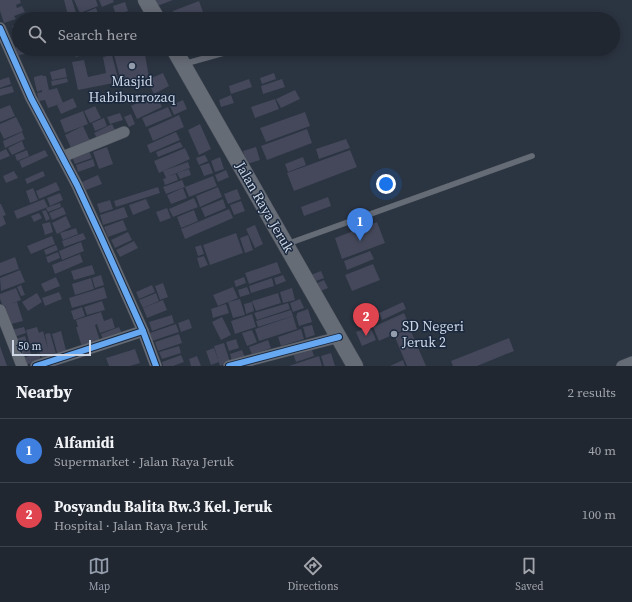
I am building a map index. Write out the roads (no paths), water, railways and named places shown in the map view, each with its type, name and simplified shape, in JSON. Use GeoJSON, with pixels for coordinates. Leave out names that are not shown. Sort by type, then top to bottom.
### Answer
{"type":"FeatureCollection","features":[{"type":"Feature","properties":{"kind":"main road"},"geometry":{"type":"LineString","coordinates":[[146,0],[153,12]]}},
{"type":"Feature","properties":{"kind":"main road","name":"Jalan Raya Jeruk"},"geometry":{"type":"LineString","coordinates":[[178,56],[355,366]]}},
{"type":"Feature","properties":{"kind":"street"},"geometry":{"type":"LineString","coordinates":[[0,28],[12,55]]}},
{"type":"Feature","properties":{"kind":"street"},"geometry":{"type":"LineString","coordinates":[[12,56],[31,98],[95,224],[143,331],[156,366]]}},
{"type":"Feature","properties":{"kind":"street"},"geometry":{"type":"LineString","coordinates":[[62,157],[124,132]]}},
{"type":"Feature","properties":{"kind":"street"},"geometry":{"type":"LineString","coordinates":[[0,310],[22,366]]}},
{"type":"Feature","properties":{"kind":"street"},"geometry":{"type":"LineString","coordinates":[[36,366],[143,331]]}},
{"type":"Feature","properties":{"kind":"street"},"geometry":{"type":"LineString","coordinates":[[229,366],[338,337]]}},
{"type":"Feature","properties":{"kind":"street"},"geometry":{"type":"LineString","coordinates":[[622,366],[632,362]]}},
{"type":"Feature","properties":{"kind":"lane"},"geometry":{"type":"LineString","coordinates":[[183,64],[212,56]]}},
{"type":"Feature","properties":{"kind":"lane"},"geometry":{"type":"LineString","coordinates":[[286,245],[532,156]]}},
{"type":"Feature","properties":{"kind":"place","name":"Masjid Habiburrozaq"},"geometry":{"type":"Point","coordinates":[132,66]}},
{"type":"Feature","properties":{"kind":"place","name":"Alfamidi"},"geometry":{"type":"Point","coordinates":[360,241]}},
{"type":"Feature","properties":{"kind":"place","name":"SD Negeri Jeruk 2"},"geometry":{"type":"Point","coordinates":[394,334]}},
{"type":"Feature","properties":{"kind":"place","name":"Posyandu Balita Rw.3 Kel. Jeruk"},"geometry":{"type":"Point","coordinates":[366,336]}}]}
